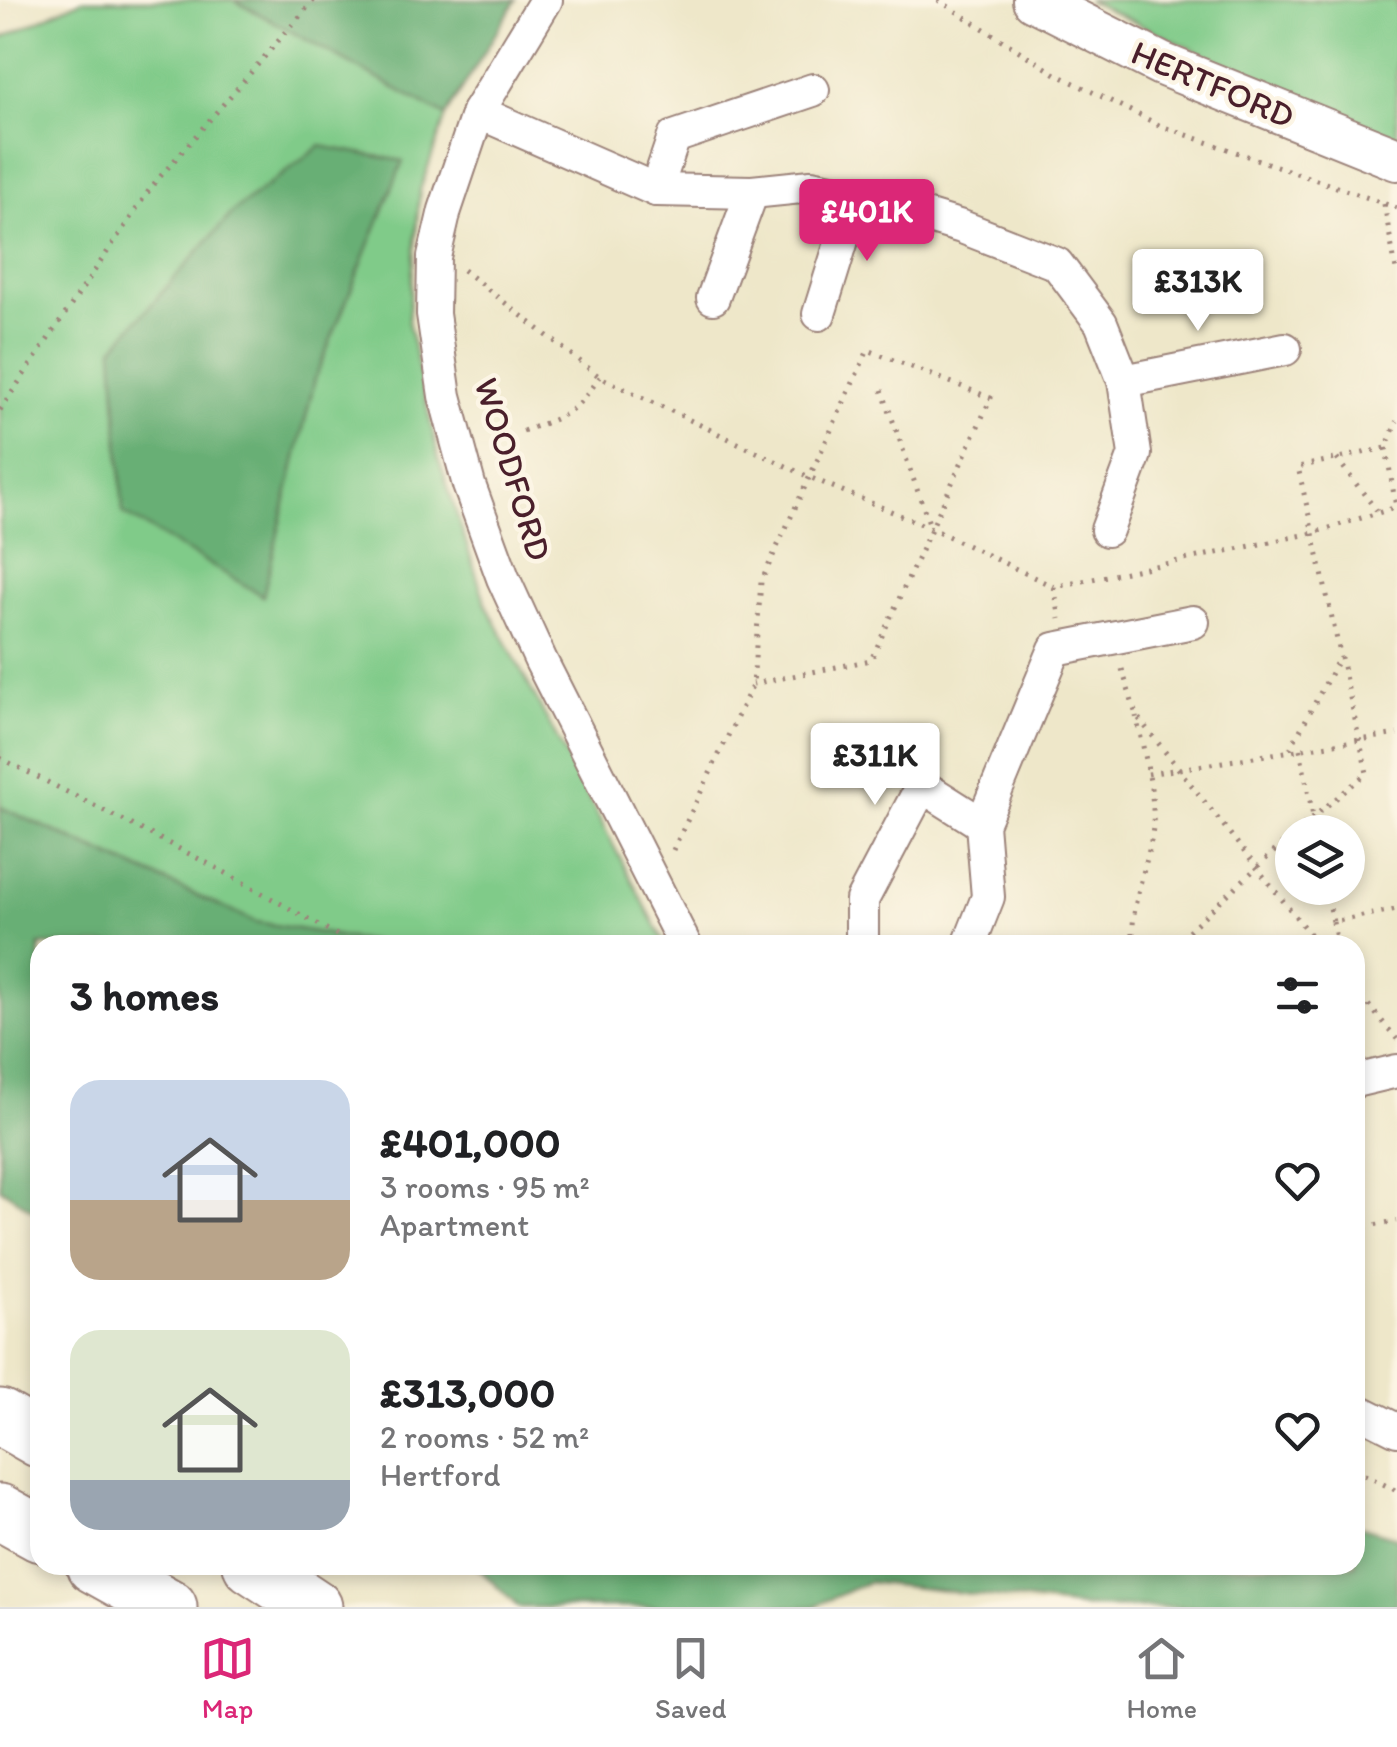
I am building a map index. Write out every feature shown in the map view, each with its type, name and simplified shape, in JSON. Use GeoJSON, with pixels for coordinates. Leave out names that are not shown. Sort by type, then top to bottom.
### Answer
{"type":"FeatureCollection","features":[{"type":"Feature","properties":{"kind":"highway"},"geometry":{"type":"LineString","coordinates":[[0,1416],[30,1434]]}},
{"type":"Feature","properties":{"kind":"highway"},"geometry":{"type":"LineString","coordinates":[[0,1512],[30,1528]]}},
{"type":"Feature","properties":{"kind":"highway"},"geometry":{"type":"LineString","coordinates":[[112,1575],[169,1607]]}},
{"type":"Feature","properties":{"kind":"highway"},"geometry":{"type":"LineString","coordinates":[[266,1575],[314,1607]]}},
{"type":"Feature","properties":{"kind":"street","name":"WOODFORD"},"geometry":{"type":"LineString","coordinates":[[546,0],[478,112],[436,248],[433,314],[445,396],[469,486],[502,578],[680,935]]}},
{"type":"Feature","properties":{"kind":"street","name":"HERTFORD"},"geometry":{"type":"LineString","coordinates":[[1034,0],[1161,64],[1397,158]]}},
{"type":"Feature","properties":{"kind":"street"},"geometry":{"type":"LineString","coordinates":[[656,190],[674,137],[813,90]]}},
{"type":"Feature","properties":{"kind":"street"},"geometry":{"type":"LineString","coordinates":[[478,112],[656,190],[752,192],[812,186],[962,227],[1057,264],[1101,323],[1124,382],[1135,454],[1107,530]]}},
{"type":"Feature","properties":{"kind":"street"},"geometry":{"type":"LineString","coordinates":[[713,298],[752,192]]}},
{"type":"Feature","properties":{"kind":"street"},"geometry":{"type":"LineString","coordinates":[[819,314],[856,195]]}},
{"type":"Feature","properties":{"kind":"street"},"geometry":{"type":"LineString","coordinates":[[1124,382],[1285,348]]}},
{"type":"Feature","properties":{"kind":"street"},"geometry":{"type":"LineString","coordinates":[[973,935],[988,896],[982,824],[1055,649],[1193,622]]}},
{"type":"Feature","properties":{"kind":"street"},"geometry":{"type":"LineString","coordinates":[[862,935],[862,900],[922,786],[982,824]]}},
{"type":"Feature","properties":{"kind":"street"},"geometry":{"type":"LineString","coordinates":[[1365,1079],[1397,1071]]}},
{"type":"Feature","properties":{"kind":"street"},"geometry":{"type":"LineString","coordinates":[[1365,1414],[1397,1430]]}},
{"type":"Feature","properties":{"kind":"path"},"geometry":{"type":"LineString","coordinates":[[0,410],[152,186],[314,0]]}},
{"type":"Feature","properties":{"kind":"path"},"geometry":{"type":"LineString","coordinates":[[938,0],[1056,74],[1161,126],[1397,208]]}},
{"type":"Feature","properties":{"kind":"path"},"geometry":{"type":"LineString","coordinates":[[1384,204],[1397,275]]}},
{"type":"Feature","properties":{"kind":"path"},"geometry":{"type":"LineString","coordinates":[[436,248],[600,377],[1054,587],[1313,533],[1397,507],[1386,448],[1397,422]]}},
{"type":"Feature","properties":{"kind":"path"},"geometry":{"type":"LineString","coordinates":[[655,889],[753,684],[761,582],[868,350],[991,398],[871,660],[753,684]]}},
{"type":"Feature","properties":{"kind":"path"},"geometry":{"type":"LineString","coordinates":[[523,431],[580,405],[600,377]]}},
{"type":"Feature","properties":{"kind":"path"},"geometry":{"type":"LineString","coordinates":[[882,390],[931,528]]}},
{"type":"Feature","properties":{"kind":"path"},"geometry":{"type":"LineString","coordinates":[[1314,815],[1367,773],[1298,467],[1386,448]]}},
{"type":"Feature","properties":{"kind":"path"},"geometry":{"type":"LineString","coordinates":[[1337,458],[1377,511]]}},
{"type":"Feature","properties":{"kind":"path"},"geometry":{"type":"LineString","coordinates":[[1113,638],[1136,715],[1148,774],[1152,827],[1139,883],[1135,935]]}},
{"type":"Feature","properties":{"kind":"path"},"geometry":{"type":"LineString","coordinates":[[1290,750],[1341,655]]}},
{"type":"Feature","properties":{"kind":"path"},"geometry":{"type":"LineString","coordinates":[[1136,715],[1308,935]]}},
{"type":"Feature","properties":{"kind":"path"},"geometry":{"type":"LineString","coordinates":[[1148,774],[1397,734]]}},
{"type":"Feature","properties":{"kind":"path"},"geometry":{"type":"LineString","coordinates":[[1300,749],[1312,815]]}},
{"type":"Feature","properties":{"kind":"path"},"geometry":{"type":"LineString","coordinates":[[0,758],[217,868],[337,935]]}},
{"type":"Feature","properties":{"kind":"path"},"geometry":{"type":"LineString","coordinates":[[1184,935],[1275,851]]}},
{"type":"Feature","properties":{"kind":"path"},"geometry":{"type":"LineString","coordinates":[[1330,905],[1335,935]]}},
{"type":"Feature","properties":{"kind":"path"},"geometry":{"type":"LineString","coordinates":[[1333,922],[1397,908]]}},
{"type":"Feature","properties":{"kind":"path"},"geometry":{"type":"LineString","coordinates":[[1365,1001],[1397,1039]]}},
{"type":"Feature","properties":{"kind":"path"},"geometry":{"type":"LineString","coordinates":[[1365,1226],[1397,1221]]}},
{"type":"Feature","properties":{"kind":"path"},"geometry":{"type":"LineString","coordinates":[[1365,1475],[1397,1490]]}},
{"type":"Feature","properties":{"kind":"green space"},"geometry":{"type":"Polygon","coordinates":[[[81,0],[233,0],[446,116],[420,190],[408,321],[439,460],[486,604],[661,935],[332,935],[256,922],[0,807],[0,39],[81,0]]]}},
{"type":"Feature","properties":{"kind":"green space"},"geometry":{"type":"Polygon","coordinates":[[[234,0],[516,0],[446,116],[234,0]]]}},
{"type":"Feature","properties":{"kind":"green space"},"geometry":{"type":"Polygon","coordinates":[[[1087,0],[1397,0],[1397,138],[1254,78],[1087,0]]]}},
{"type":"Feature","properties":{"kind":"green space"},"geometry":{"type":"Polygon","coordinates":[[[320,146],[403,161],[315,379],[263,596],[123,513],[113,348],[234,211],[320,146]]]}},
{"type":"Feature","properties":{"kind":"green space"},"geometry":{"type":"Polygon","coordinates":[[[0,807],[256,922],[332,935],[30,935],[30,1208],[0,1188],[0,807]]]}},
{"type":"Feature","properties":{"kind":"green space"},"geometry":{"type":"Polygon","coordinates":[[[1365,1528],[1397,1537],[1397,1607],[1083,1607],[868,1582],[813,1607],[518,1607],[485,1575],[1365,1575],[1365,1528]]]}}]}
